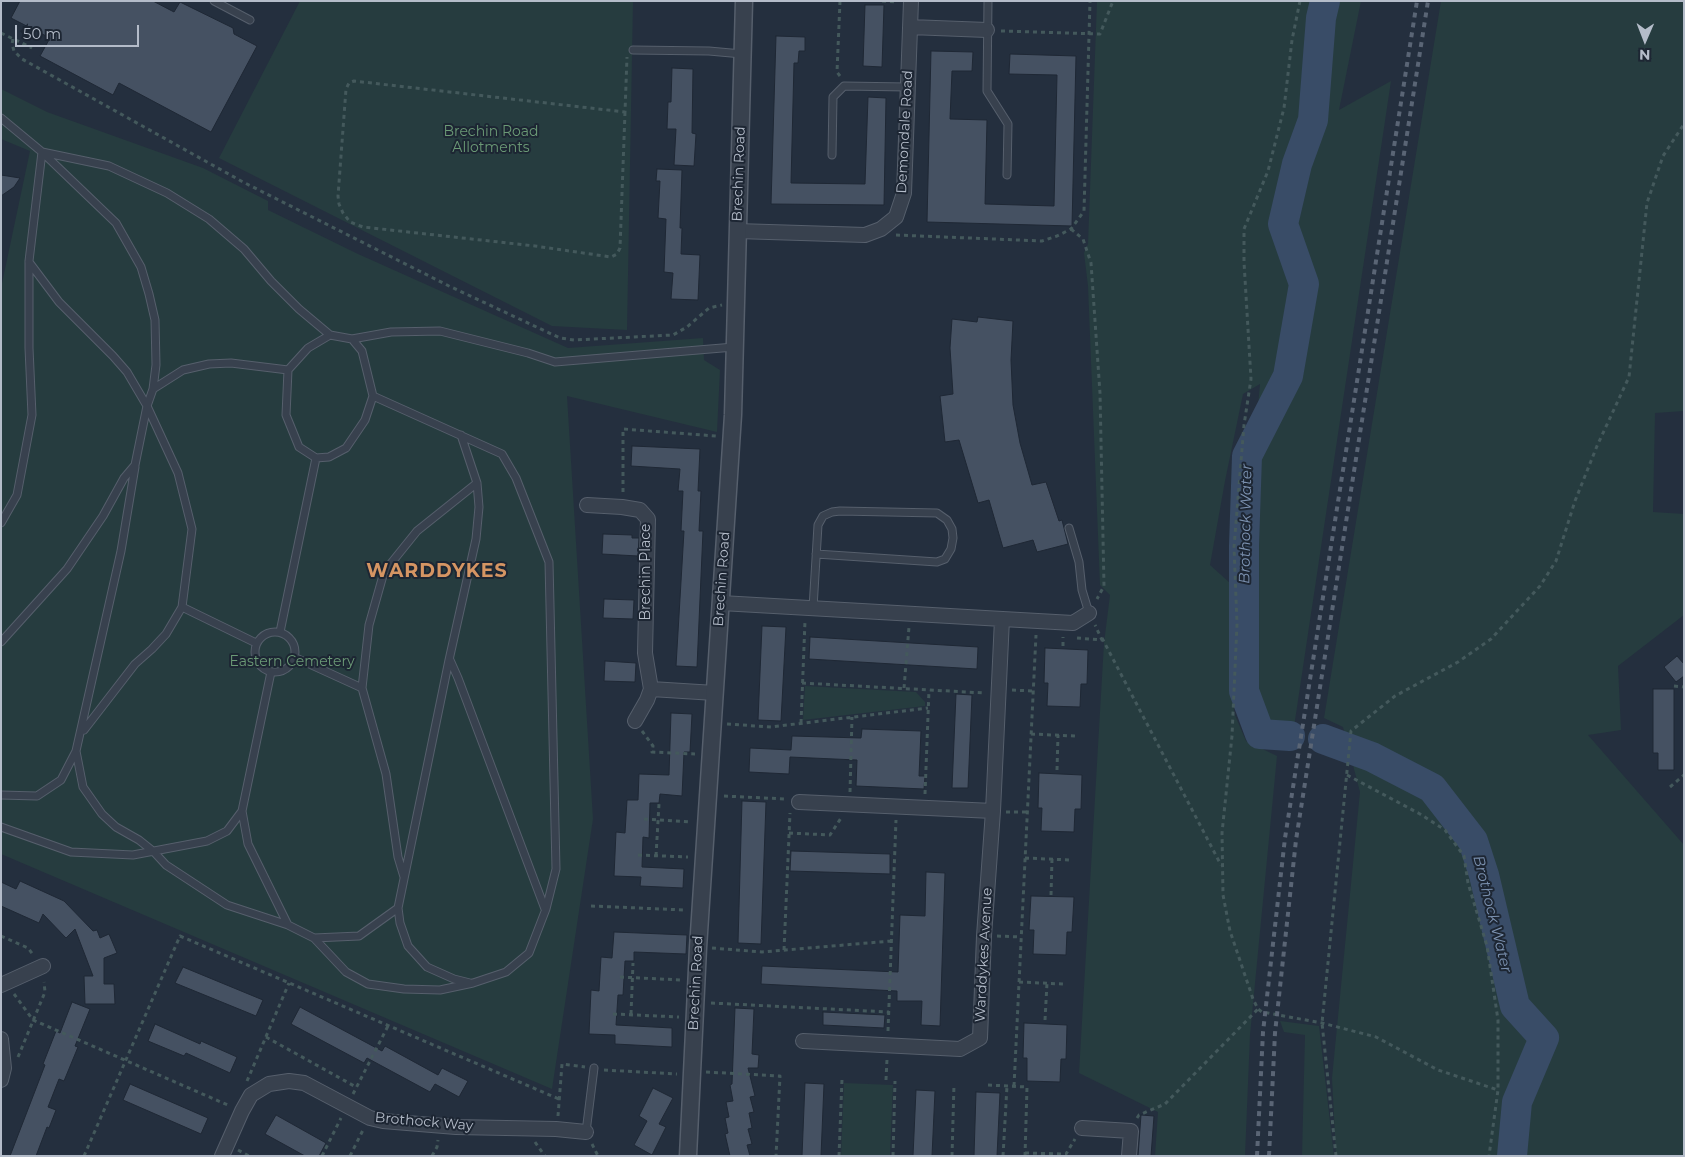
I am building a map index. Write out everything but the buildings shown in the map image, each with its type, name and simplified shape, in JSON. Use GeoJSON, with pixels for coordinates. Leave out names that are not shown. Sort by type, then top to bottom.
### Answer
{"type":"FeatureCollection","features":[{"type":"Feature","properties":{"kind":"street","name":"Brechin Road"},"geometry":{"type":"LineString","coordinates":[[688,1156],[700,911],[732,437],[744,1]]}},
{"type":"Feature","properties":{"kind":"street","name":"Demondale Road"},"geometry":{"type":"LineString","coordinates":[[881,229],[896,216],[904,193],[911,1]]}},
{"type":"Feature","properties":{"kind":"street"},"geometry":{"type":"LineString","coordinates":[[910,28],[987,30]]}},
{"type":"Feature","properties":{"kind":"street"},"geometry":{"type":"LineString","coordinates":[[737,231],[864,235],[881,229]]}},
{"type":"Feature","properties":{"kind":"street","name":"Brechin Place"},"geometry":{"type":"LineString","coordinates":[[587,505],[640,510],[648,519],[645,653],[651,689]]}},
{"type":"Feature","properties":{"kind":"street"},"geometry":{"type":"LineString","coordinates":[[721,603],[1073,623],[1089,613]]}},
{"type":"Feature","properties":{"kind":"street","name":"Warddykes Avenue"},"geometry":{"type":"LineString","coordinates":[[803,1041],[960,1049],[980,1038],[1002,619]]}},
{"type":"Feature","properties":{"kind":"street"},"geometry":{"type":"LineString","coordinates":[[635,721],[651,689],[715,693]]}},
{"type":"Feature","properties":{"kind":"street"},"geometry":{"type":"LineString","coordinates":[[798,802],[993,811]]}},
{"type":"Feature","properties":{"kind":"street"},"geometry":{"type":"LineString","coordinates":[[4,984],[43,966]]}},
{"type":"Feature","properties":{"kind":"street"},"geometry":{"type":"LineString","coordinates":[[1,1039],[4,1068],[1,1080]]}},
{"type":"Feature","properties":{"kind":"street","name":"Brothock Way"},"geometry":{"type":"LineString","coordinates":[[222,1156],[242,1111],[251,1096],[269,1084],[289,1081],[304,1084],[370,1118],[383,1121],[456,1127],[556,1129],[586,1132]]}},
{"type":"Feature","properties":{"kind":"street"},"geometry":{"type":"LineString","coordinates":[[1082,1128],[1131,1131],[1130,1156]]}},
{"type":"Feature","properties":{"kind":"lane"},"geometry":{"type":"LineString","coordinates":[[214,1],[250,20]]}},
{"type":"Feature","properties":{"kind":"lane"},"geometry":{"type":"LineString","coordinates":[[988,1],[988,92],[1008,124],[1007,174]]}},
{"type":"Feature","properties":{"kind":"lane"},"geometry":{"type":"LineString","coordinates":[[632,50],[709,51],[742,54]]}},
{"type":"Feature","properties":{"kind":"lane"},"geometry":{"type":"LineString","coordinates":[[832,155],[833,97],[844,86],[907,86]]}},
{"type":"Feature","properties":{"kind":"lane"},"geometry":{"type":"LineString","coordinates":[[1,118],[42,152],[116,223],[141,267],[155,320],[156,365],[153,389],[147,406],[135,464],[121,551],[82,732],[76,751],[60,780],[37,796],[1,795]]}},
{"type":"Feature","properties":{"kind":"lane"},"geometry":{"type":"LineString","coordinates":[[1,523],[17,495],[32,416],[29,348],[29,261],[42,152]]}},
{"type":"Feature","properties":{"kind":"lane"},"geometry":{"type":"LineString","coordinates":[[42,152],[109,166],[176,198],[209,219],[244,249],[278,288],[330,335],[352,339],[391,332],[440,331],[528,353],[555,362],[734,347]]}},
{"type":"Feature","properties":{"kind":"lane"},"geometry":{"type":"LineString","coordinates":[[29,261],[59,302],[127,372],[147,406],[178,473],[192,529],[182,607],[166,634],[152,650],[135,664],[82,732]]}},
{"type":"Feature","properties":{"kind":"lane"},"geometry":{"type":"LineString","coordinates":[[330,335],[308,348],[288,370],[286,415],[299,447],[316,458],[329,458],[346,448],[365,420],[374,396],[362,352],[352,339]]}},
{"type":"Feature","properties":{"kind":"lane"},"geometry":{"type":"LineString","coordinates":[[153,389],[183,370],[210,364],[263,366],[288,370]]}},
{"type":"Feature","properties":{"kind":"lane"},"geometry":{"type":"LineString","coordinates":[[76,751],[83,787],[102,814],[116,827],[139,840],[166,865],[227,906],[288,925],[314,938],[346,972],[368,984],[404,989],[440,990],[474,983],[506,972],[529,953],[546,909],[556,869],[549,562],[516,478],[502,454],[374,396]]}},
{"type":"Feature","properties":{"kind":"lane"},"geometry":{"type":"LineString","coordinates":[[461,434],[477,484],[479,506],[476,540],[449,660],[398,908],[400,922],[408,946],[427,968],[454,979],[474,983]]}},
{"type":"Feature","properties":{"kind":"lane"},"geometry":{"type":"LineString","coordinates":[[280,632],[316,458]]}},
{"type":"Feature","properties":{"kind":"lane"},"geometry":{"type":"LineString","coordinates":[[1,642],[67,569],[103,516],[124,478],[135,464]]}},
{"type":"Feature","properties":{"kind":"lane"},"geometry":{"type":"LineString","coordinates":[[404,879],[398,857],[386,774],[362,688],[369,625],[384,572],[417,531],[477,484]]}},
{"type":"Feature","properties":{"kind":"lane"},"geometry":{"type":"LineString","coordinates":[[809,608],[818,525],[823,516],[832,512],[937,513],[947,520],[952,529],[951,549],[945,559],[937,562],[816,554]]}},
{"type":"Feature","properties":{"kind":"lane"},"geometry":{"type":"LineString","coordinates":[[1069,528],[1079,562],[1082,590],[1089,613]]}},
{"type":"Feature","properties":{"kind":"lane"},"geometry":{"type":"LineString","coordinates":[[182,607],[256,643]]}},
{"type":"Feature","properties":{"kind":"lane"},"geometry":{"type":"LineString","coordinates":[[280,632],[286,635],[294,645],[294,658],[288,668],[277,673],[265,670],[256,661],[254,649],[256,643],[266,634],[280,632]]}},
{"type":"Feature","properties":{"kind":"lane"},"geometry":{"type":"LineString","coordinates":[[294,658],[362,688]]}},
{"type":"Feature","properties":{"kind":"lane"},"geometry":{"type":"LineString","coordinates":[[449,660],[458,678],[546,909]]}},
{"type":"Feature","properties":{"kind":"lane"},"geometry":{"type":"LineString","coordinates":[[271,672],[242,811],[248,844],[288,925]]}},
{"type":"Feature","properties":{"kind":"lane"},"geometry":{"type":"LineString","coordinates":[[1,827],[71,852],[133,856],[207,841],[227,831],[242,811]]}},
{"type":"Feature","properties":{"kind":"lane"},"geometry":{"type":"LineString","coordinates":[[314,938],[359,936],[398,908]]}},
{"type":"Feature","properties":{"kind":"lane"},"geometry":{"type":"LineString","coordinates":[[586,1132],[594,1068]]}},
{"type":"Feature","properties":{"kind":"path"},"geometry":{"type":"LineString","coordinates":[[840,1],[837,72],[844,86]]}},
{"type":"Feature","properties":{"kind":"path"},"geometry":{"type":"LineString","coordinates":[[881,229],[899,237],[1042,241],[1071,229],[1084,211],[1090,1]]}},
{"type":"Feature","properties":{"kind":"path"},"geometry":{"type":"LineString","coordinates":[[987,30],[1100,34],[1113,1]]}},
{"type":"Feature","properties":{"kind":"path"},"geometry":{"type":"LineString","coordinates":[[1300,1],[1292,40],[1284,108],[1268,170],[1244,229],[1244,262],[1251,379],[1244,424],[1234,548],[1237,624],[1232,736],[1222,833],[1223,895],[1230,931],[1253,999],[1258,1009],[1262,1012],[1322,1023],[1376,1037],[1438,1070],[1498,1090]]}},
{"type":"Feature","properties":{"kind":"path"},"geometry":{"type":"LineString","coordinates":[[1,33],[32,48]]}},
{"type":"Feature","properties":{"kind":"path"},"geometry":{"type":"LineString","coordinates":[[13,39],[14,51],[22,59],[243,182],[449,286],[560,338],[574,340],[673,335],[687,327],[709,308],[717,305],[735,304]]}},
{"type":"Feature","properties":{"kind":"path"},"geometry":{"type":"LineString","coordinates":[[625,112],[354,81],[349,83],[346,89],[338,196],[342,213],[350,222],[363,227],[535,246],[611,257],[617,254],[620,248],[625,112],[627,53],[632,50]]}},
{"type":"Feature","properties":{"kind":"path"},"geometry":{"type":"LineString","coordinates":[[1336,1156],[1322,1023],[1351,731],[1395,696],[1458,662],[1491,639],[1540,586],[1556,560],[1575,501],[1597,446],[1629,377],[1647,203],[1663,156],[1684,124]]}},
{"type":"Feature","properties":{"kind":"path"},"geometry":{"type":"LineString","coordinates":[[1071,229],[1083,239],[1091,263],[1100,393],[1104,586],[1089,613]]}},
{"type":"Feature","properties":{"kind":"path"},"geometry":{"type":"LineString","coordinates":[[622,507],[623,429],[732,437]]}},
{"type":"Feature","properties":{"kind":"path"},"geometry":{"type":"LineString","coordinates":[[800,723],[809,608]]}},
{"type":"Feature","properties":{"kind":"path"},"geometry":{"type":"LineString","coordinates":[[1089,613],[1222,867]]}},
{"type":"Feature","properties":{"kind":"path"},"geometry":{"type":"LineString","coordinates":[[1054,636],[1102,640],[1089,613]]}},
{"type":"Feature","properties":{"kind":"path"},"geometry":{"type":"LineString","coordinates":[[904,688],[910,614]]}},
{"type":"Feature","properties":{"kind":"path"},"geometry":{"type":"LineString","coordinates":[[1014,1086],[1036,635],[1045,636]]}},
{"type":"Feature","properties":{"kind":"path"},"geometry":{"type":"LineString","coordinates":[[1063,637],[1063,646]]}},
{"type":"Feature","properties":{"kind":"path"},"geometry":{"type":"LineString","coordinates":[[802,683],[929,690],[1033,691]]}},
{"type":"Feature","properties":{"kind":"path"},"geometry":{"type":"LineString","coordinates":[[1674,686],[1684,687]]}},
{"type":"Feature","properties":{"kind":"path"},"geometry":{"type":"LineString","coordinates":[[924,808],[929,690]]}},
{"type":"Feature","properties":{"kind":"path"},"geometry":{"type":"LineString","coordinates":[[712,723],[771,726],[928,708]]}},
{"type":"Feature","properties":{"kind":"path"},"geometry":{"type":"LineString","coordinates":[[789,833],[830,835],[850,804],[852,717]]}},
{"type":"Feature","properties":{"kind":"path"},"geometry":{"type":"LineString","coordinates":[[635,721],[652,746],[652,752],[710,755]]}},
{"type":"Feature","properties":{"kind":"path"},"geometry":{"type":"LineString","coordinates":[[1031,734],[1075,736]]}},
{"type":"Feature","properties":{"kind":"path"},"geometry":{"type":"LineString","coordinates":[[1057,770],[1058,735]]}},
{"type":"Feature","properties":{"kind":"path"},"geometry":{"type":"LineString","coordinates":[[1347,775],[1420,814],[1445,830],[1464,856],[1468,884],[1487,946],[1498,1020],[1498,1090],[1489,1156]]}},
{"type":"Feature","properties":{"kind":"path"},"geometry":{"type":"LineString","coordinates":[[1670,787],[1684,775]]}},
{"type":"Feature","properties":{"kind":"path"},"geometry":{"type":"LineString","coordinates":[[708,795],[783,799]]}},
{"type":"Feature","properties":{"kind":"path"},"geometry":{"type":"LineString","coordinates":[[784,950],[790,800],[798,802]]}},
{"type":"Feature","properties":{"kind":"path"},"geometry":{"type":"LineString","coordinates":[[656,856],[659,804]]}},
{"type":"Feature","properties":{"kind":"path"},"geometry":{"type":"LineString","coordinates":[[886,1080],[896,806]]}},
{"type":"Feature","properties":{"kind":"path"},"geometry":{"type":"LineString","coordinates":[[993,811],[1027,812]]}},
{"type":"Feature","properties":{"kind":"path"},"geometry":{"type":"LineString","coordinates":[[644,819],[706,823]]}},
{"type":"Feature","properties":{"kind":"path"},"geometry":{"type":"LineString","coordinates":[[638,855],[704,858]]}},
{"type":"Feature","properties":{"kind":"path"},"geometry":{"type":"LineString","coordinates":[[1025,858],[1070,860]]}},
{"type":"Feature","properties":{"kind":"path"},"geometry":{"type":"LineString","coordinates":[[1051,895],[1052,859]]}},
{"type":"Feature","properties":{"kind":"path"},"geometry":{"type":"LineString","coordinates":[[592,906],[700,911]]}},
{"type":"Feature","properties":{"kind":"path"},"geometry":{"type":"LineString","coordinates":[[1,936],[28,948],[43,966],[46,992],[16,1062]]}},
{"type":"Feature","properties":{"kind":"path"},"geometry":{"type":"LineString","coordinates":[[84,1156],[180,936],[559,1100]]}},
{"type":"Feature","properties":{"kind":"path"},"geometry":{"type":"LineString","coordinates":[[984,936],[1021,938]]}},
{"type":"Feature","properties":{"kind":"path"},"geometry":{"type":"LineString","coordinates":[[698,948],[762,952],[891,941]]}},
{"type":"Feature","properties":{"kind":"path"},"geometry":{"type":"LineString","coordinates":[[631,1014],[633,963]]}},
{"type":"Feature","properties":{"kind":"path"},"geometry":{"type":"LineString","coordinates":[[620,977],[696,981]]}},
{"type":"Feature","properties":{"kind":"path"},"geometry":{"type":"LineString","coordinates":[[1019,982],[1063,984]]}},
{"type":"Feature","properties":{"kind":"path"},"geometry":{"type":"LineString","coordinates":[[251,1096],[246,1081],[289,983]]}},
{"type":"Feature","properties":{"kind":"path"},"geometry":{"type":"LineString","coordinates":[[1045,1020],[1046,983]]}},
{"type":"Feature","properties":{"kind":"path"},"geometry":{"type":"LineString","coordinates":[[4,984],[34,1020],[242,1111]]}},
{"type":"Feature","properties":{"kind":"path"},"geometry":{"type":"LineString","coordinates":[[1131,1131],[1138,1115],[1165,1104],[1258,1009]]}},
{"type":"Feature","properties":{"kind":"path"},"geometry":{"type":"LineString","coordinates":[[612,1014],[695,1010],[889,1012]]}},
{"type":"Feature","properties":{"kind":"path"},"geometry":{"type":"LineString","coordinates":[[322,1156],[388,1026]]}},
{"type":"Feature","properties":{"kind":"path"},"geometry":{"type":"LineString","coordinates":[[266,1037],[356,1087]]}},
{"type":"Feature","properties":{"kind":"path"},"geometry":{"type":"LineString","coordinates":[[692,1072],[780,1076],[776,1156]]}},
{"type":"Feature","properties":{"kind":"path"},"geometry":{"type":"LineString","coordinates":[[839,1156],[842,1079]]}},
{"type":"Feature","properties":{"kind":"path"},"geometry":{"type":"LineString","coordinates":[[894,1156],[895,1081]]}},
{"type":"Feature","properties":{"kind":"path"},"geometry":{"type":"LineString","coordinates":[[952,1156],[954,1084]]}},
{"type":"Feature","properties":{"kind":"path"},"geometry":{"type":"LineString","coordinates":[[988,1085],[1027,1087],[1025,1154],[1066,1154],[1082,1128]]}},
{"type":"Feature","properties":{"kind":"path"},"geometry":{"type":"LineString","coordinates":[[1003,1156],[1007,1086]]}},
{"type":"Feature","properties":{"kind":"path"},"geometry":{"type":"LineString","coordinates":[[350,1156],[370,1118]]}},
{"type":"Feature","properties":{"kind":"green space","name":"Brechin Road Allotments"},"geometry":{"type":"Polygon","coordinates":[[[300,1],[633,1],[627,330],[552,326],[219,158],[300,1]]]}},
{"type":"Feature","properties":{"kind":"green space"},"geometry":{"type":"Polygon","coordinates":[[[1097,1],[1361,1],[1339,110],[1391,81],[1294,727],[1265,725],[1251,687],[1253,460],[1260,384],[1243,394],[1210,565],[1230,583],[1234,713],[1246,741],[1277,756],[1250,1035],[1245,1156],[1155,1156],[1158,1112],[1079,1073],[1104,643],[1110,595],[1100,585],[1088,286],[1084,253],[1088,244],[1097,1]]]}},
{"type":"Feature","properties":{"kind":"green space"},"geometry":{"type":"Polygon","coordinates":[[[1441,1],[1684,1],[1684,411],[1655,413],[1653,512],[1684,514],[1684,615],[1618,666],[1621,730],[1588,735],[1684,845],[1684,1156],[1336,1156],[1332,1078],[1360,792],[1343,727],[1324,718],[1441,1]]]}},
{"type":"Feature","properties":{"kind":"green space","name":"Eastern Cemetery"},"geometry":{"type":"Polygon","coordinates":[[[1,89],[47,112],[203,168],[268,201],[268,210],[358,254],[568,348],[703,338],[704,360],[720,370],[717,432],[567,396],[593,819],[552,1089],[1,854],[1,288],[30,151],[1,139],[1,89]]]}},
{"type":"Feature","properties":{"kind":"green space"},"geometry":{"type":"Polygon","coordinates":[[[805,686],[916,692],[925,702],[925,706],[803,720],[805,686]]]}},
{"type":"Feature","properties":{"kind":"green space"},"geometry":{"type":"Polygon","coordinates":[[[1280,1021],[1319,1026],[1334,1156],[1302,1156],[1305,1035],[1284,1032],[1280,1021]]]}},
{"type":"Feature","properties":{"kind":"green space"},"geometry":{"type":"Polygon","coordinates":[[[844,1083],[893,1085],[890,1156],[841,1156],[844,1083]]]}},
{"type":"Feature","properties":{"kind":"waterway","name":"Brothock Water"},"geometry":{"type":"LineString","coordinates":[[1290,736],[1260,734],[1244,691],[1244,546],[1247,456],[1288,376],[1304,284],[1283,224],[1297,164],[1313,120],[1321,18],[1325,1]]}},
{"type":"Feature","properties":{"kind":"waterway","name":"Brothock Water"},"geometry":{"type":"LineString","coordinates":[[1323,739],[1372,757],[1432,788],[1473,841],[1484,875],[1515,1006],[1544,1038],[1517,1102],[1512,1156]]}},
{"type":"Feature","properties":{"kind":"railway"},"geometry":{"type":"LineString","coordinates":[[1257,1156],[1263,1032],[1285,838],[1417,1]]}},
{"type":"Feature","properties":{"kind":"railway"},"geometry":{"type":"LineString","coordinates":[[1269,1156],[1275,1033],[1296,840],[1428,1]]}},
{"type":"Feature","properties":{"kind":"district","name":"WARDDYKES"},"geometry":{"type":"Point","coordinates":[437,571]}}]}
